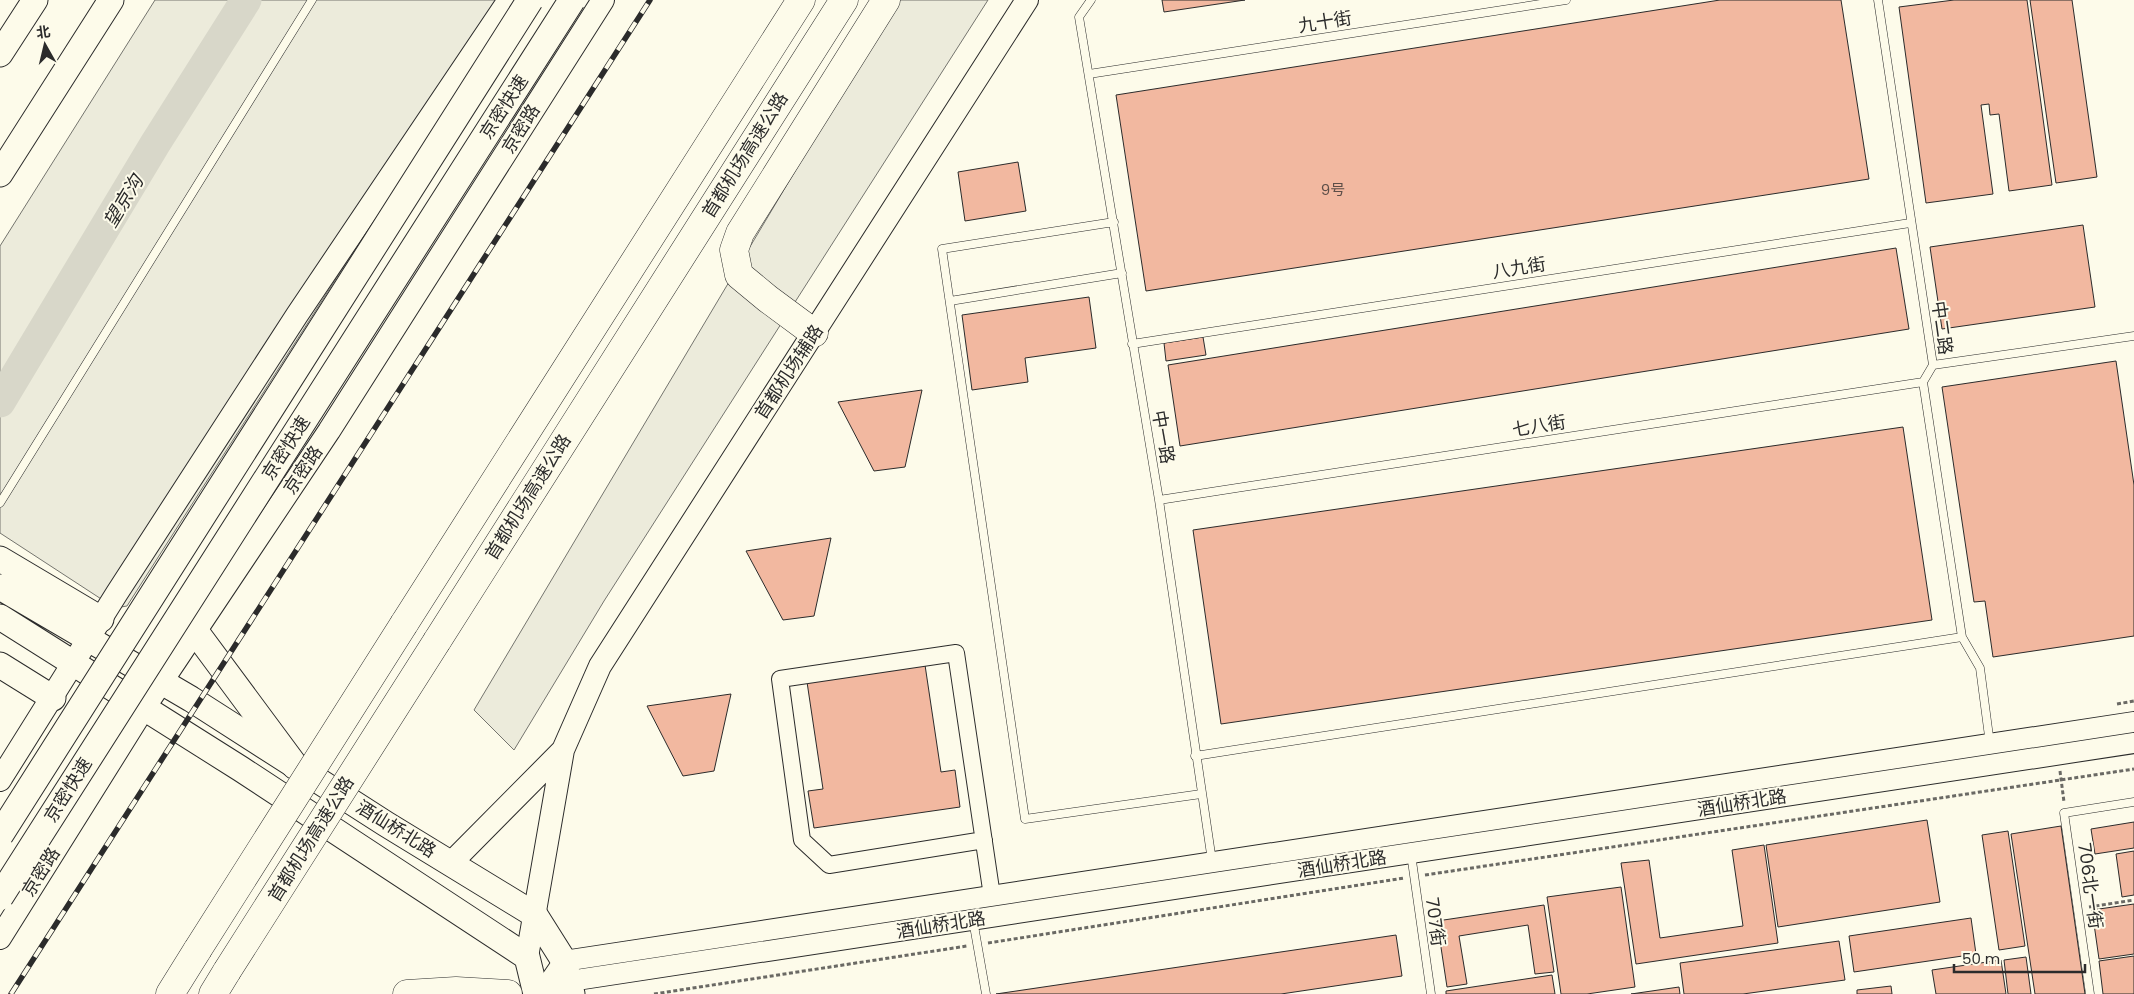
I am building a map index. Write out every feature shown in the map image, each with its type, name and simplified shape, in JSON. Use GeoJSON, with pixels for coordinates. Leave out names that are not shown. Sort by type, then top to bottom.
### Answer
{"type":"FeatureCollection","features":[{"type":"Feature","properties":{"kind":"highway","name":"京密快速"},"geometry":{"type":"LineString","coordinates":[[0,835],[530,0]]}},
{"type":"Feature","properties":{"kind":"highway","name":"京密快速"},"geometry":{"type":"LineString","coordinates":[[0,897],[572,0]]}},
{"type":"Feature","properties":{"kind":"highway"},"geometry":{"type":"LineString","coordinates":[[723,124],[780,0]]}},
{"type":"Feature","properties":{"kind":"highway","name":"首都机场高速公路"},"geometry":{"type":"LineString","coordinates":[[170,994],[801,0]]}},
{"type":"Feature","properties":{"kind":"highway","name":"首都机场高速公路"},"geometry":{"type":"LineString","coordinates":[[213,994],[844,0]]}},
{"type":"Feature","properties":{"kind":"highway"},"geometry":{"type":"LineString","coordinates":[[814,333],[768,300],[740,275],[734,250],[740,233],[886,0]]}},
{"type":"Feature","properties":{"kind":"highway"},"geometry":{"type":"LineString","coordinates":[[195,631],[295,766]]}},
{"type":"Feature","properties":{"kind":"highway"},"geometry":{"type":"LineString","coordinates":[[408,994],[456,991],[508,994]]}},
{"type":"Feature","properties":{"kind":"main road"},"geometry":{"type":"LineString","coordinates":[[0,54],[35,0]]}},
{"type":"Feature","properties":{"kind":"main road"},"geometry":{"type":"LineString","coordinates":[[0,174],[111,0]]}},
{"type":"Feature","properties":{"kind":"main road"},"geometry":{"type":"LineString","coordinates":[[0,780],[101,619],[297,315],[509,0]]}},
{"type":"Feature","properties":{"kind":"main road","name":"京密路"},"geometry":{"type":"LineString","coordinates":[[0,938],[144,708],[329,432],[603,0]]}},
{"type":"Feature","properties":{"kind":"main road","name":"首都机场辅路"},"geometry":{"type":"LineString","coordinates":[[563,750],[600,666],[1027,0]]}},
{"type":"Feature","properties":{"kind":"main road"},"geometry":{"type":"LineString","coordinates":[[0,559],[101,619]]}},
{"type":"Feature","properties":{"kind":"main road","name":"酒仙桥北路"},"geometry":{"type":"LineString","coordinates":[[0,587],[161,682],[535,915],[569,979]]}},
{"type":"Feature","properties":{"kind":"main road","name":"酒仙桥北路"},"geometry":{"type":"LineString","coordinates":[[0,617],[144,708],[526,957]]}},
{"type":"Feature","properties":{"kind":"main road"},"geometry":{"type":"LineString","coordinates":[[0,665],[53,698]]}},
{"type":"Feature","properties":{"kind":"main road"},"geometry":{"type":"LineString","coordinates":[[451,863],[563,750]]}},
{"type":"Feature","properties":{"kind":"main road"},"geometry":{"type":"LineString","coordinates":[[536,994],[526,957],[563,750]]}},
{"type":"Feature","properties":{"kind":"street"},"geometry":{"type":"LineString","coordinates":[[984,840],[828,865],[802,840],[780,679],[956,653],[984,840],[992,896]]}},
{"type":"Feature","properties":{"kind":"street","name":"酒仙桥北路"},"geometry":{"type":"LineString","coordinates":[[569,979],[992,896],[2134,722]]}},
{"type":"Feature","properties":{"kind":"street","name":"酒仙桥北路"},"geometry":{"type":"LineString","coordinates":[[569,979],[973,920],[2134,744]]}},
{"type":"Feature","properties":{"kind":"street"},"geometry":{"type":"LineString","coordinates":[[541,994],[569,979]]}},
{"type":"Feature","properties":{"kind":"street"},"geometry":{"type":"LineString","coordinates":[[547,994],[569,979]]}},
{"type":"Feature","properties":{"kind":"lane"},"geometry":{"type":"LineString","coordinates":[[0,503],[312,0]]}},
{"type":"Feature","properties":{"kind":"lane","name":"中一路"},"geometry":{"type":"LineString","coordinates":[[1091,0],[1079,17],[1159,500],[1200,794],[1212,863]]}},
{"type":"Feature","properties":{"kind":"lane","name":"九十街"},"geometry":{"type":"LineString","coordinates":[[1089,74],[1566,0]]}},
{"type":"Feature","properties":{"kind":"lane","name":"中二路"},"geometry":{"type":"LineString","coordinates":[[1878,0],[1910,223],[1933,365],[1923,382]]}},
{"type":"Feature","properties":{"kind":"lane"},"geometry":{"type":"LineString","coordinates":[[1114,222],[942,249],[1025,819],[1200,794]]}},
{"type":"Feature","properties":{"kind":"lane","name":"八九街"},"geometry":{"type":"LineString","coordinates":[[1132,344],[1910,223]]}},
{"type":"Feature","properties":{"kind":"lane"},"geometry":{"type":"LineString","coordinates":[[950,301],[1122,273]]}},
{"type":"Feature","properties":{"kind":"lane"},"geometry":{"type":"LineString","coordinates":[[1933,365],[2134,336]]}},
{"type":"Feature","properties":{"kind":"lane"},"geometry":{"type":"LineString","coordinates":[[1923,382],[1962,636],[1980,668],[1990,744]]}},
{"type":"Feature","properties":{"kind":"lane","name":"七八街"},"geometry":{"type":"LineString","coordinates":[[1159,500],[1923,382]]}},
{"type":"Feature","properties":{"kind":"lane"},"geometry":{"type":"LineString","coordinates":[[1195,756],[1962,636]]}},
{"type":"Feature","properties":{"kind":"lane"},"geometry":{"type":"LineString","coordinates":[[2064,813],[2134,802]]}},
{"type":"Feature","properties":{"kind":"lane","name":"706北一街"},"geometry":{"type":"LineString","coordinates":[[2064,813],[2090,994]]}},
{"type":"Feature","properties":{"kind":"lane","name":"707街"},"geometry":{"type":"LineString","coordinates":[[1411,854],[1431,994]]}},
{"type":"Feature","properties":{"kind":"lane"},"geometry":{"type":"LineString","coordinates":[[973,920],[986,994]]}},
{"type":"Feature","properties":{"kind":"path"},"geometry":{"type":"LineString","coordinates":[[2058,755],[2064,813]]}},
{"type":"Feature","properties":{"kind":"path"},"geometry":{"type":"LineString","coordinates":[[654,994],[1414,876],[2134,769]]}},
{"type":"Feature","properties":{"kind":"path"},"geometry":{"type":"LineString","coordinates":[[2078,908],[2134,900]]}},
{"type":"Feature","properties":{"kind":"shaded area"},"geometry":{"type":"Polygon","coordinates":[[[155,0],[514,0],[127,606],[115,608],[0,533],[0,246],[155,0]]]}},
{"type":"Feature","properties":{"kind":"shaded area"},"geometry":{"type":"Polygon","coordinates":[[[897,0],[988,0],[604,601],[514,750],[474,710],[897,0]]]}},
{"type":"Feature","properties":{"kind":"building"},"geometry":{"type":"Polygon","coordinates":[[[1162,0],[1245,0],[1164,12],[1162,0]]]}},
{"type":"Feature","properties":{"kind":"building"},"geometry":{"type":"Polygon","coordinates":[[[1720,0],[1841,0],[1869,179],[1146,291],[1116,95],[1720,0]]]}},
{"type":"Feature","properties":{"kind":"building"},"geometry":{"type":"Polygon","coordinates":[[[1954,0],[2027,0],[2052,185],[2009,191],[1999,114],[1990,115],[1989,104],[1981,105],[1993,194],[1926,203],[1899,7],[1954,0]]]}},
{"type":"Feature","properties":{"kind":"building"},"geometry":{"type":"Polygon","coordinates":[[[2030,0],[2072,0],[2097,177],[2056,183],[2030,0]]]}},
{"type":"Feature","properties":{"kind":"building"},"geometry":{"type":"Polygon","coordinates":[[[1018,162],[1026,211],[965,221],[958,172],[1018,162]]]}},
{"type":"Feature","properties":{"kind":"building"},"geometry":{"type":"Polygon","coordinates":[[[2083,225],[2095,307],[1942,329],[1930,247],[2083,225]]]}},
{"type":"Feature","properties":{"kind":"building"},"geometry":{"type":"Polygon","coordinates":[[[1896,248],[1909,329],[1180,446],[1168,365],[1896,248]]]}},
{"type":"Feature","properties":{"kind":"building"},"geometry":{"type":"Polygon","coordinates":[[[1089,297],[1096,348],[1025,358],[1028,382],[972,390],[962,315],[1089,297]]]}},
{"type":"Feature","properties":{"kind":"building"},"geometry":{"type":"Polygon","coordinates":[[[1203,337],[1206,355],[1166,361],[1164,343],[1203,337]]]}},
{"type":"Feature","properties":{"kind":"building"},"geometry":{"type":"Polygon","coordinates":[[[2116,361],[2134,485],[2134,636],[1993,657],[1985,601],[1974,602],[1942,387],[2116,361]]]}},
{"type":"Feature","properties":{"kind":"building"},"geometry":{"type":"Polygon","coordinates":[[[922,390],[905,467],[874,471],[838,402],[922,390]]]}},
{"type":"Feature","properties":{"kind":"building"},"geometry":{"type":"Polygon","coordinates":[[[1903,427],[1932,620],[1221,724],[1193,530],[1903,427]]]}},
{"type":"Feature","properties":{"kind":"building"},"geometry":{"type":"Polygon","coordinates":[[[831,538],[814,616],[783,620],[746,551],[831,538]]]}},
{"type":"Feature","properties":{"kind":"building"},"geometry":{"type":"Polygon","coordinates":[[[925,665],[941,772],[955,770],[960,807],[814,828],[808,791],[823,789],[807,682],[925,665]]]}},
{"type":"Feature","properties":{"kind":"building"},"geometry":{"type":"Polygon","coordinates":[[[731,694],[714,771],[683,776],[647,706],[731,694]]]}},
{"type":"Feature","properties":{"kind":"building"},"geometry":{"type":"Polygon","coordinates":[[[1927,820],[1940,902],[1778,927],[1766,845],[1927,820]]]}},
{"type":"Feature","properties":{"kind":"building"},"geometry":{"type":"Polygon","coordinates":[[[2134,822],[2134,848],[2095,854],[2091,829],[2134,822]]]}},
{"type":"Feature","properties":{"kind":"building"},"geometry":{"type":"Polygon","coordinates":[[[2061,826],[2085,994],[2035,994],[2011,834],[2061,826]]]}},
{"type":"Feature","properties":{"kind":"building"},"geometry":{"type":"Polygon","coordinates":[[[2008,831],[2025,946],[1999,950],[1982,835],[2008,831]]]}},
{"type":"Feature","properties":{"kind":"building"},"geometry":{"type":"Polygon","coordinates":[[[1764,845],[1778,943],[1636,964],[1621,863],[1649,860],[1660,938],[1743,926],[1732,850],[1764,845]]]}},
{"type":"Feature","properties":{"kind":"building"},"geometry":{"type":"Polygon","coordinates":[[[2134,851],[2134,895],[2122,897],[2116,854],[2134,851]]]}},
{"type":"Feature","properties":{"kind":"building"},"geometry":{"type":"Polygon","coordinates":[[[1621,887],[1635,987],[1587,994],[1561,994],[1547,897],[1621,887]]]}},
{"type":"Feature","properties":{"kind":"building"},"geometry":{"type":"Polygon","coordinates":[[[2134,904],[2134,954],[2099,959],[2092,910],[2134,904]]]}},
{"type":"Feature","properties":{"kind":"building"},"geometry":{"type":"Polygon","coordinates":[[[1544,905],[1554,972],[1535,974],[1528,925],[1459,936],[1467,984],[1447,987],[1437,921],[1544,905]]]}},
{"type":"Feature","properties":{"kind":"building"},"geometry":{"type":"Polygon","coordinates":[[[1971,918],[1976,954],[1854,972],[1849,936],[1971,918]]]}},
{"type":"Feature","properties":{"kind":"building"},"geometry":{"type":"Polygon","coordinates":[[[1396,935],[1402,976],[1281,994],[996,994],[1396,935]]]}},
{"type":"Feature","properties":{"kind":"building"},"geometry":{"type":"Polygon","coordinates":[[[1839,941],[1845,980],[1743,994],[1684,994],[1680,963],[1839,941]]]}},
{"type":"Feature","properties":{"kind":"building"},"geometry":{"type":"Polygon","coordinates":[[[2134,956],[2134,994],[2103,994],[2099,961],[2134,956]]]}},
{"type":"Feature","properties":{"kind":"building"},"geometry":{"type":"Polygon","coordinates":[[[2026,957],[2031,994],[2008,994],[2004,960],[2026,957]]]}},
{"type":"Feature","properties":{"kind":"building"},"geometry":{"type":"Polygon","coordinates":[[[2001,960],[2006,994],[1936,994],[1932,970],[2001,960]]]}},
{"type":"Feature","properties":{"kind":"building"},"geometry":{"type":"Polygon","coordinates":[[[1552,975],[1555,994],[1446,994],[1446,991],[1552,975]]]}},
{"type":"Feature","properties":{"kind":"building"},"geometry":{"type":"Polygon","coordinates":[[[1891,986],[1892,994],[1857,994],[1857,990],[1891,986]]]}},
{"type":"Feature","properties":{"kind":"building"},"geometry":{"type":"Polygon","coordinates":[[[1679,987],[1680,994],[1631,994],[1679,987]]]}},
{"type":"Feature","properties":{"kind":"waterway","name":"望京沟"},"geometry":{"type":"LineString","coordinates":[[0,402],[155,144],[246,0]]}},
{"type":"Feature","properties":{"kind":"railway"},"geometry":{"type":"LineString","coordinates":[[11,994],[650,0]]}}]}
